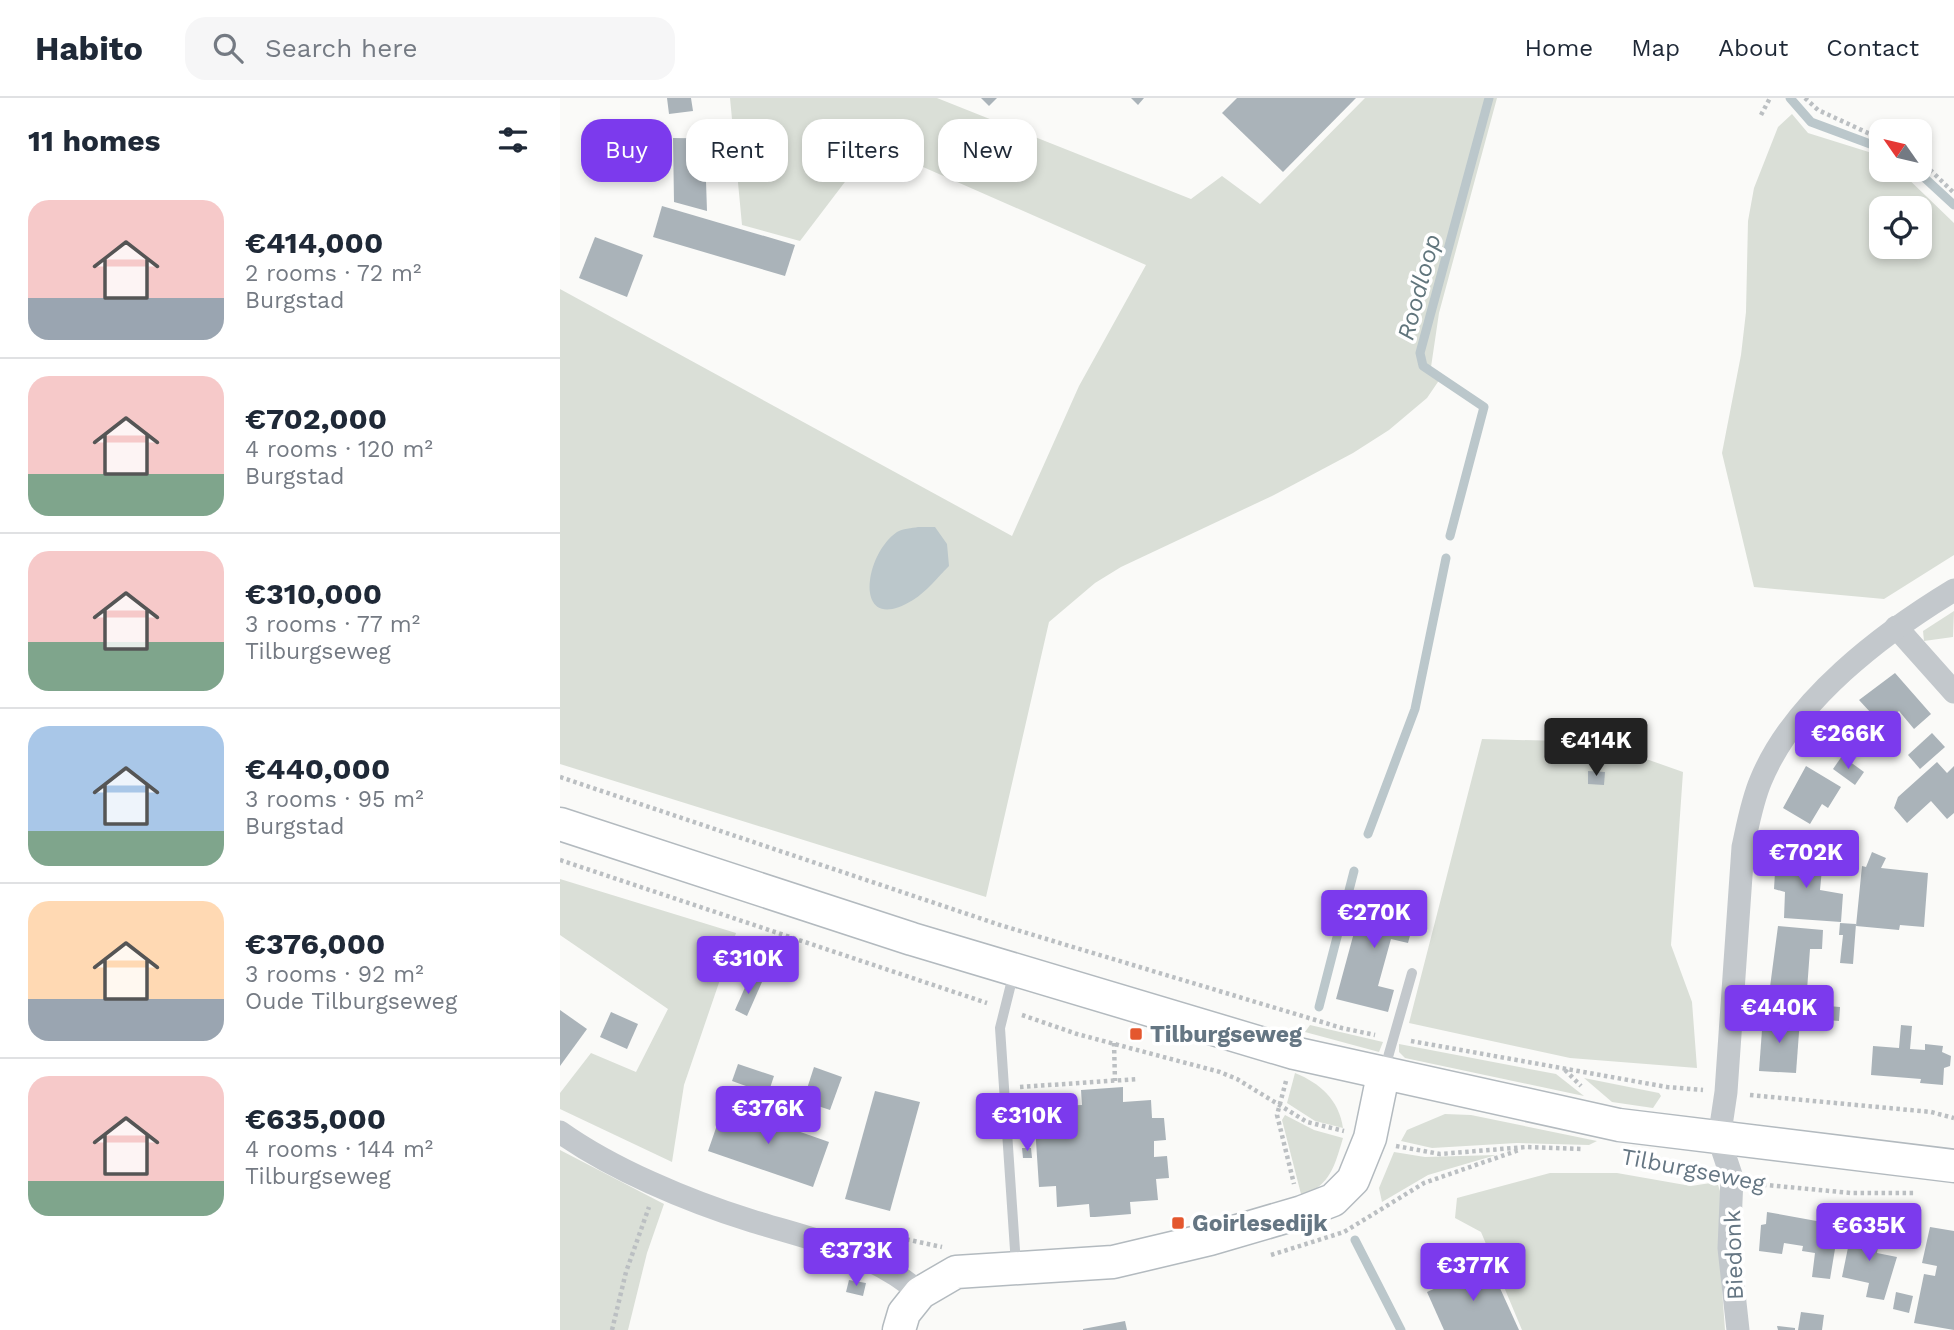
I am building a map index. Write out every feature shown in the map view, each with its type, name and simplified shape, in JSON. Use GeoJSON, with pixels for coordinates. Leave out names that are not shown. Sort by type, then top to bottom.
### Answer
{"type":"FeatureCollection","features":[{"type":"Feature","properties":{"kind":"street"},"geometry":{"type":"LineString","coordinates":[[1719,1139],[1726,1092],[1743,847],[1762,777],[1807,710],[1850,664],[1896,627],[1954,590]]}},
{"type":"Feature","properties":{"kind":"street"},"geometry":{"type":"LineString","coordinates":[[1896,627],[1954,692]]}},
{"type":"Feature","properties":{"kind":"street","name":"Tilburgseweg"},"geometry":{"type":"LineString","coordinates":[[560,824],[1015,970],[1294,1054],[1619,1125],[1954,1166]]}},
{"type":"Feature","properties":{"kind":"street"},"geometry":{"type":"LineString","coordinates":[[898,1330],[904,1313],[919,1293],[956,1272],[1113,1262],[1210,1239],[1302,1213],[1333,1200],[1353,1180],[1370,1138],[1383,1074]]}},
{"type":"Feature","properties":{"kind":"street"},"geometry":{"type":"LineString","coordinates":[[560,1132],[657,1185],[746,1219],[844,1249],[897,1273],[919,1293]]}},
{"type":"Feature","properties":{"kind":"street","name":"Biedonk"},"geometry":{"type":"LineString","coordinates":[[1719,1139],[1732,1178],[1729,1248],[1738,1330]]}},
{"type":"Feature","properties":{"kind":"lane"},"geometry":{"type":"LineString","coordinates":[[1015,970],[1000,1028],[1016,1268]]}},
{"type":"Feature","properties":{"kind":"lane"},"geometry":{"type":"LineString","coordinates":[[1383,1074],[1391,1038],[1412,973]]}},
{"type":"Feature","properties":{"kind":"path"},"geometry":{"type":"LineString","coordinates":[[1761,115],[1770,98]]}},
{"type":"Feature","properties":{"kind":"path"},"geometry":{"type":"LineString","coordinates":[[1805,98],[1818,110],[1869,133]]}},
{"type":"Feature","properties":{"kind":"path"},"geometry":{"type":"LineString","coordinates":[[1932,172],[1954,193]]}},
{"type":"Feature","properties":{"kind":"path"},"geometry":{"type":"LineString","coordinates":[[560,777],[1000,925],[1342,1028],[1667,1087],[1931,1112],[1954,1118]]}},
{"type":"Feature","properties":{"kind":"path","name":"Tilburgseweg"},"geometry":{"type":"LineString","coordinates":[[560,860],[1005,1009],[1220,1072],[1307,1122],[1440,1154],[1526,1147],[1590,1150]]}},
{"type":"Feature","properties":{"kind":"path"},"geometry":{"type":"LineString","coordinates":[[1114,1043],[1115,1081]]}},
{"type":"Feature","properties":{"kind":"path"},"geometry":{"type":"LineString","coordinates":[[1004,1088],[1138,1079]]}},
{"type":"Feature","properties":{"kind":"path"},"geometry":{"type":"LineString","coordinates":[[1279,1105],[1277,1115],[1311,1245]]}},
{"type":"Feature","properties":{"kind":"path","name":"Tilburgseweg"},"geometry":{"type":"LineString","coordinates":[[1641,1160],[1761,1185],[1825,1191],[1918,1194]]}},
{"type":"Feature","properties":{"kind":"path"},"geometry":{"type":"LineString","coordinates":[[612,1330],[626,1272],[657,1185]]}},
{"type":"Feature","properties":{"kind":"path"},"geometry":{"type":"LineString","coordinates":[[844,1249],[850,1235],[856,1230],[944,1247]]}},
{"type":"Feature","properties":{"kind":"shaded area"},"geometry":{"type":"Polygon","coordinates":[[[730,98],[937,98],[990,119],[938,119],[938,174],[924,167],[924,119],[802,119],[802,182],[845,182],[800,241],[742,225],[738,182],[788,182],[788,119],[732,119],[730,98]]]}},
{"type":"Feature","properties":{"kind":"shaded area"},"geometry":{"type":"Polygon","coordinates":[[[1365,98],[1497,98],[1439,313],[1431,367],[1442,376],[1427,398],[1389,430],[1353,453],[1274,495],[1121,567],[1095,583],[1049,622],[986,897],[560,764],[560,289],[1012,536],[1079,386],[1146,265],[957,182],[1037,182],[1037,138],[1191,199],[1222,176],[1260,204],[1365,98]]]}},
{"type":"Feature","properties":{"kind":"shaded area"},"geometry":{"type":"Polygon","coordinates":[[[1792,114],[1808,133],[1869,152],[1869,182],[1911,182],[1926,196],[1869,196],[1869,259],[1932,259],[1932,202],[1954,223],[1954,555],[1884,599],[1754,587],[1722,453],[1741,355],[1746,312],[1748,221],[1754,188],[1778,127],[1792,114]]]}},
{"type":"Feature","properties":{"kind":"shaded area"},"geometry":{"type":"Polygon","coordinates":[[[918,527],[935,527],[947,544],[949,566],[913,600],[894,609],[880,608],[873,601],[870,589],[871,573],[877,558],[885,543],[897,532],[918,527]]]}},
{"type":"Feature","properties":{"kind":"shaded area"},"geometry":{"type":"Polygon","coordinates":[[[1954,611],[1953,637],[1924,641],[1923,631],[1954,611]]]}},
{"type":"Feature","properties":{"kind":"shaded area"},"geometry":{"type":"Polygon","coordinates":[[[1482,739],[1598,742],[1683,772],[1671,945],[1692,1002],[1697,1068],[1570,1058],[1409,1023],[1482,739]]]}},
{"type":"Feature","properties":{"kind":"shaded area"},"geometry":{"type":"Polygon","coordinates":[[[560,879],[736,933],[684,1085],[672,1162],[560,1109],[560,1093],[591,1053],[636,1072],[668,1009],[560,935],[560,879]]]}},
{"type":"Feature","properties":{"kind":"shaded area"},"geometry":{"type":"Polygon","coordinates":[[[1310,1025],[1383,1042],[1379,1052],[1305,1032],[1310,1025]]]}},
{"type":"Feature","properties":{"kind":"shaded area"},"geometry":{"type":"Polygon","coordinates":[[[1399,1044],[1556,1074],[1584,1096],[1405,1058],[1399,1052],[1399,1044]]]}},
{"type":"Feature","properties":{"kind":"shaded area"},"geometry":{"type":"Polygon","coordinates":[[[1295,1073],[1327,1094],[1337,1109],[1343,1128],[1315,1121],[1287,1103],[1295,1073]]]}},
{"type":"Feature","properties":{"kind":"shaded area"},"geometry":{"type":"Polygon","coordinates":[[[1584,1078],[1659,1093],[1661,1096],[1653,1108],[1612,1102],[1584,1078]]]}},
{"type":"Feature","properties":{"kind":"shaded area"},"geometry":{"type":"Polygon","coordinates":[[[1445,1114],[1471,1115],[1597,1141],[1589,1145],[1517,1143],[1432,1148],[1401,1141],[1407,1130],[1445,1114]]]}},
{"type":"Feature","properties":{"kind":"shaded area"},"geometry":{"type":"Polygon","coordinates":[[[1285,1115],[1314,1130],[1343,1138],[1330,1173],[1319,1186],[1302,1198],[1282,1120],[1285,1115]]]}},
{"type":"Feature","properties":{"kind":"shaded area"},"geometry":{"type":"Polygon","coordinates":[[[560,1150],[664,1204],[647,1253],[628,1330],[560,1330],[560,1150]]]}},
{"type":"Feature","properties":{"kind":"shaded area"},"geometry":{"type":"Polygon","coordinates":[[[1394,1152],[1425,1157],[1496,1155],[1428,1175],[1382,1202],[1379,1188],[1394,1152]]]}},
{"type":"Feature","properties":{"kind":"shaded area"},"geometry":{"type":"Polygon","coordinates":[[[1550,1173],[1617,1173],[1691,1186],[1717,1182],[1722,1197],[1719,1247],[1725,1330],[1522,1330],[1481,1232],[1455,1218],[1457,1198],[1550,1173]]]}},
{"type":"Feature","properties":{"kind":"building"},"geometry":{"type":"Polygon","coordinates":[[[667,98],[691,98],[693,111],[669,114],[667,98]]]}},
{"type":"Feature","properties":{"kind":"building"},"geometry":{"type":"Polygon","coordinates":[[[981,98],[997,98],[989,106],[981,98]]]}},
{"type":"Feature","properties":{"kind":"building"},"geometry":{"type":"Polygon","coordinates":[[[1131,98],[1144,98],[1138,105],[1131,98]]]}},
{"type":"Feature","properties":{"kind":"building"},"geometry":{"type":"Polygon","coordinates":[[[1237,98],[1356,98],[1283,172],[1222,113],[1237,98]]]}},
{"type":"Feature","properties":{"kind":"building"},"geometry":{"type":"Polygon","coordinates":[[[673,138],[686,138],[686,182],[706,182],[707,211],[674,202],[673,138]]]}},
{"type":"Feature","properties":{"kind":"building"},"geometry":{"type":"Polygon","coordinates":[[[662,206],[795,245],[785,276],[653,237],[662,206]]]}},
{"type":"Feature","properties":{"kind":"building"},"geometry":{"type":"Polygon","coordinates":[[[595,237],[643,255],[627,297],[579,278],[595,237]]]}},
{"type":"Feature","properties":{"kind":"building"},"geometry":{"type":"Polygon","coordinates":[[[1895,673],[1931,714],[1914,729],[1899,711],[1883,726],[1859,700],[1895,673]]]}},
{"type":"Feature","properties":{"kind":"building"},"geometry":{"type":"Polygon","coordinates":[[[1932,733],[1945,747],[1920,769],[1908,755],[1932,733]]]}},
{"type":"Feature","properties":{"kind":"building"},"geometry":{"type":"Polygon","coordinates":[[[1842,756],[1864,772],[1855,785],[1833,769],[1842,756]]]}},
{"type":"Feature","properties":{"kind":"building"},"geometry":{"type":"Polygon","coordinates":[[[1937,762],[1947,773],[1954,766],[1954,813],[1947,819],[1931,801],[1907,823],[1894,808],[1898,797],[1937,762]]]}},
{"type":"Feature","properties":{"kind":"building"},"geometry":{"type":"Polygon","coordinates":[[[1806,766],[1841,787],[1828,808],[1822,804],[1810,824],[1783,808],[1806,766]]]}},
{"type":"Feature","properties":{"kind":"building"},"geometry":{"type":"Polygon","coordinates":[[[1588,771],[1605,772],[1604,785],[1588,784],[1588,771]]]}},
{"type":"Feature","properties":{"kind":"building"},"geometry":{"type":"Polygon","coordinates":[[[1872,852],[1886,858],[1881,868],[1928,873],[1924,927],[1900,925],[1899,930],[1856,926],[1862,866],[1866,867],[1872,852]]]}},
{"type":"Feature","properties":{"kind":"building"},"geometry":{"type":"Polygon","coordinates":[[[1776,855],[1823,858],[1820,890],[1843,894],[1841,922],[1784,918],[1785,892],[1774,889],[1776,855]]]}},
{"type":"Feature","properties":{"kind":"building"},"geometry":{"type":"Polygon","coordinates":[[[1365,892],[1418,906],[1408,943],[1391,939],[1378,986],[1394,990],[1388,1012],[1336,999],[1365,892]]]}},
{"type":"Feature","properties":{"kind":"building"},"geometry":{"type":"Polygon","coordinates":[[[1840,923],[1856,924],[1853,964],[1840,963],[1843,935],[1839,935],[1840,923]]]}},
{"type":"Feature","properties":{"kind":"building"},"geometry":{"type":"Polygon","coordinates":[[[1778,926],[1823,930],[1822,949],[1810,949],[1807,990],[1803,993],[1770,987],[1778,926]]]}},
{"type":"Feature","properties":{"kind":"building"},"geometry":{"type":"Polygon","coordinates":[[[750,976],[762,982],[747,1016],[735,1010],[750,976]]]}},
{"type":"Feature","properties":{"kind":"building"},"geometry":{"type":"Polygon","coordinates":[[[1828,1006],[1840,1007],[1839,1021],[1826,1020],[1828,1006]]]}},
{"type":"Feature","properties":{"kind":"building"},"geometry":{"type":"Polygon","coordinates":[[[560,1010],[587,1029],[560,1066],[560,1010]]]}},
{"type":"Feature","properties":{"kind":"building"},"geometry":{"type":"Polygon","coordinates":[[[611,1012],[638,1024],[627,1049],[600,1037],[611,1012]]]}},
{"type":"Feature","properties":{"kind":"building"},"geometry":{"type":"Polygon","coordinates":[[[1763,1016],[1800,1019],[1796,1073],[1759,1071],[1763,1016]]]}},
{"type":"Feature","properties":{"kind":"building"},"geometry":{"type":"Polygon","coordinates":[[[1901,1025],[1912,1026],[1910,1049],[1925,1050],[1925,1044],[1943,1046],[1942,1052],[1951,1056],[1950,1066],[1944,1068],[1943,1085],[1920,1083],[1921,1079],[1871,1075],[1873,1046],[1899,1048],[1901,1025]]]}},
{"type":"Feature","properties":{"kind":"building"},"geometry":{"type":"Polygon","coordinates":[[[738,1064],[774,1076],[768,1094],[732,1081],[738,1064]]]}},
{"type":"Feature","properties":{"kind":"building"},"geometry":{"type":"Polygon","coordinates":[[[814,1067],[842,1077],[830,1110],[803,1101],[814,1067]]]}},
{"type":"Feature","properties":{"kind":"building"},"geometry":{"type":"Polygon","coordinates":[[[1123,1087],[1123,1102],[1151,1100],[1152,1118],[1164,1118],[1166,1140],[1154,1141],[1154,1157],[1167,1156],[1169,1178],[1156,1179],[1158,1200],[1130,1202],[1131,1214],[1095,1217],[1090,1217],[1089,1204],[1057,1207],[1056,1186],[1039,1187],[1035,1126],[1052,1125],[1051,1106],[1082,1105],[1081,1090],[1123,1087]]]}},
{"type":"Feature","properties":{"kind":"building"},"geometry":{"type":"Polygon","coordinates":[[[875,1091],[920,1102],[890,1211],[845,1199],[875,1091]]]}},
{"type":"Feature","properties":{"kind":"building"},"geometry":{"type":"Polygon","coordinates":[[[724,1105],[829,1142],[813,1187],[708,1151],[724,1105]]]}},
{"type":"Feature","properties":{"kind":"building"},"geometry":{"type":"Polygon","coordinates":[[[1022,1148],[1031,1148],[1032,1158],[1023,1158],[1022,1148]]]}},
{"type":"Feature","properties":{"kind":"building"},"geometry":{"type":"Polygon","coordinates":[[[1767,1212],[1822,1222],[1820,1234],[1837,1237],[1830,1279],[1812,1277],[1815,1253],[1802,1251],[1803,1246],[1784,1243],[1782,1254],[1759,1251],[1761,1225],[1766,1224],[1767,1212]]]}},
{"type":"Feature","properties":{"kind":"building"},"geometry":{"type":"Polygon","coordinates":[[[1930,1227],[1954,1231],[1954,1330],[1914,1323],[1924,1274],[1935,1276],[1937,1266],[1922,1263],[1930,1227]]]}},
{"type":"Feature","properties":{"kind":"building"},"geometry":{"type":"Polygon","coordinates":[[[1852,1228],[1880,1234],[1877,1253],[1897,1257],[1884,1300],[1866,1297],[1869,1283],[1842,1277],[1852,1228]]]}},
{"type":"Feature","properties":{"kind":"building"},"geometry":{"type":"Polygon","coordinates":[[[1489,1264],[1519,1330],[1444,1330],[1427,1292],[1489,1264]]]}},
{"type":"Feature","properties":{"kind":"building"},"geometry":{"type":"Polygon","coordinates":[[[849,1280],[866,1283],[863,1296],[846,1292],[849,1280]]]}},
{"type":"Feature","properties":{"kind":"building"},"geometry":{"type":"Polygon","coordinates":[[[1896,1292],[1913,1296],[1909,1313],[1893,1309],[1896,1292]]]}},
{"type":"Feature","properties":{"kind":"building"},"geometry":{"type":"Polygon","coordinates":[[[1801,1312],[1824,1315],[1822,1330],[1798,1330],[1801,1312]]]}},
{"type":"Feature","properties":{"kind":"building"},"geometry":{"type":"Polygon","coordinates":[[[1125,1321],[1127,1330],[1083,1330],[1083,1329],[1125,1321]]]}},
{"type":"Feature","properties":{"kind":"building"},"geometry":{"type":"Polygon","coordinates":[[[1777,1326],[1795,1328],[1795,1330],[1778,1330],[1777,1326]]]}},
{"type":"Feature","properties":{"kind":"waterway","name":"Roodloop"},"geometry":{"type":"LineString","coordinates":[[1450,536],[1484,407],[1423,366],[1420,353],[1489,98]]}},
{"type":"Feature","properties":{"kind":"waterway"},"geometry":{"type":"LineString","coordinates":[[1790,98],[1811,122],[1869,144]]}},
{"type":"Feature","properties":{"kind":"waterway"},"geometry":{"type":"LineString","coordinates":[[1929,182],[1954,205]]}},
{"type":"Feature","properties":{"kind":"waterway","name":"Roodloop"},"geometry":{"type":"LineString","coordinates":[[1368,834],[1415,709],[1446,558]]}},
{"type":"Feature","properties":{"kind":"waterway","name":"Roodloop"},"geometry":{"type":"LineString","coordinates":[[1319,1007],[1354,871]]}},
{"type":"Feature","properties":{"kind":"waterway","name":"Roodloop"},"geometry":{"type":"LineString","coordinates":[[1355,1240],[1401,1330]]}},
{"type":"Feature","properties":{"kind":"place","name":"Tilburgseweg"},"geometry":{"type":"Point","coordinates":[1136,1034]}},
{"type":"Feature","properties":{"kind":"place","name":"Goirlesedijk"},"geometry":{"type":"Point","coordinates":[1178,1223]}}]}
